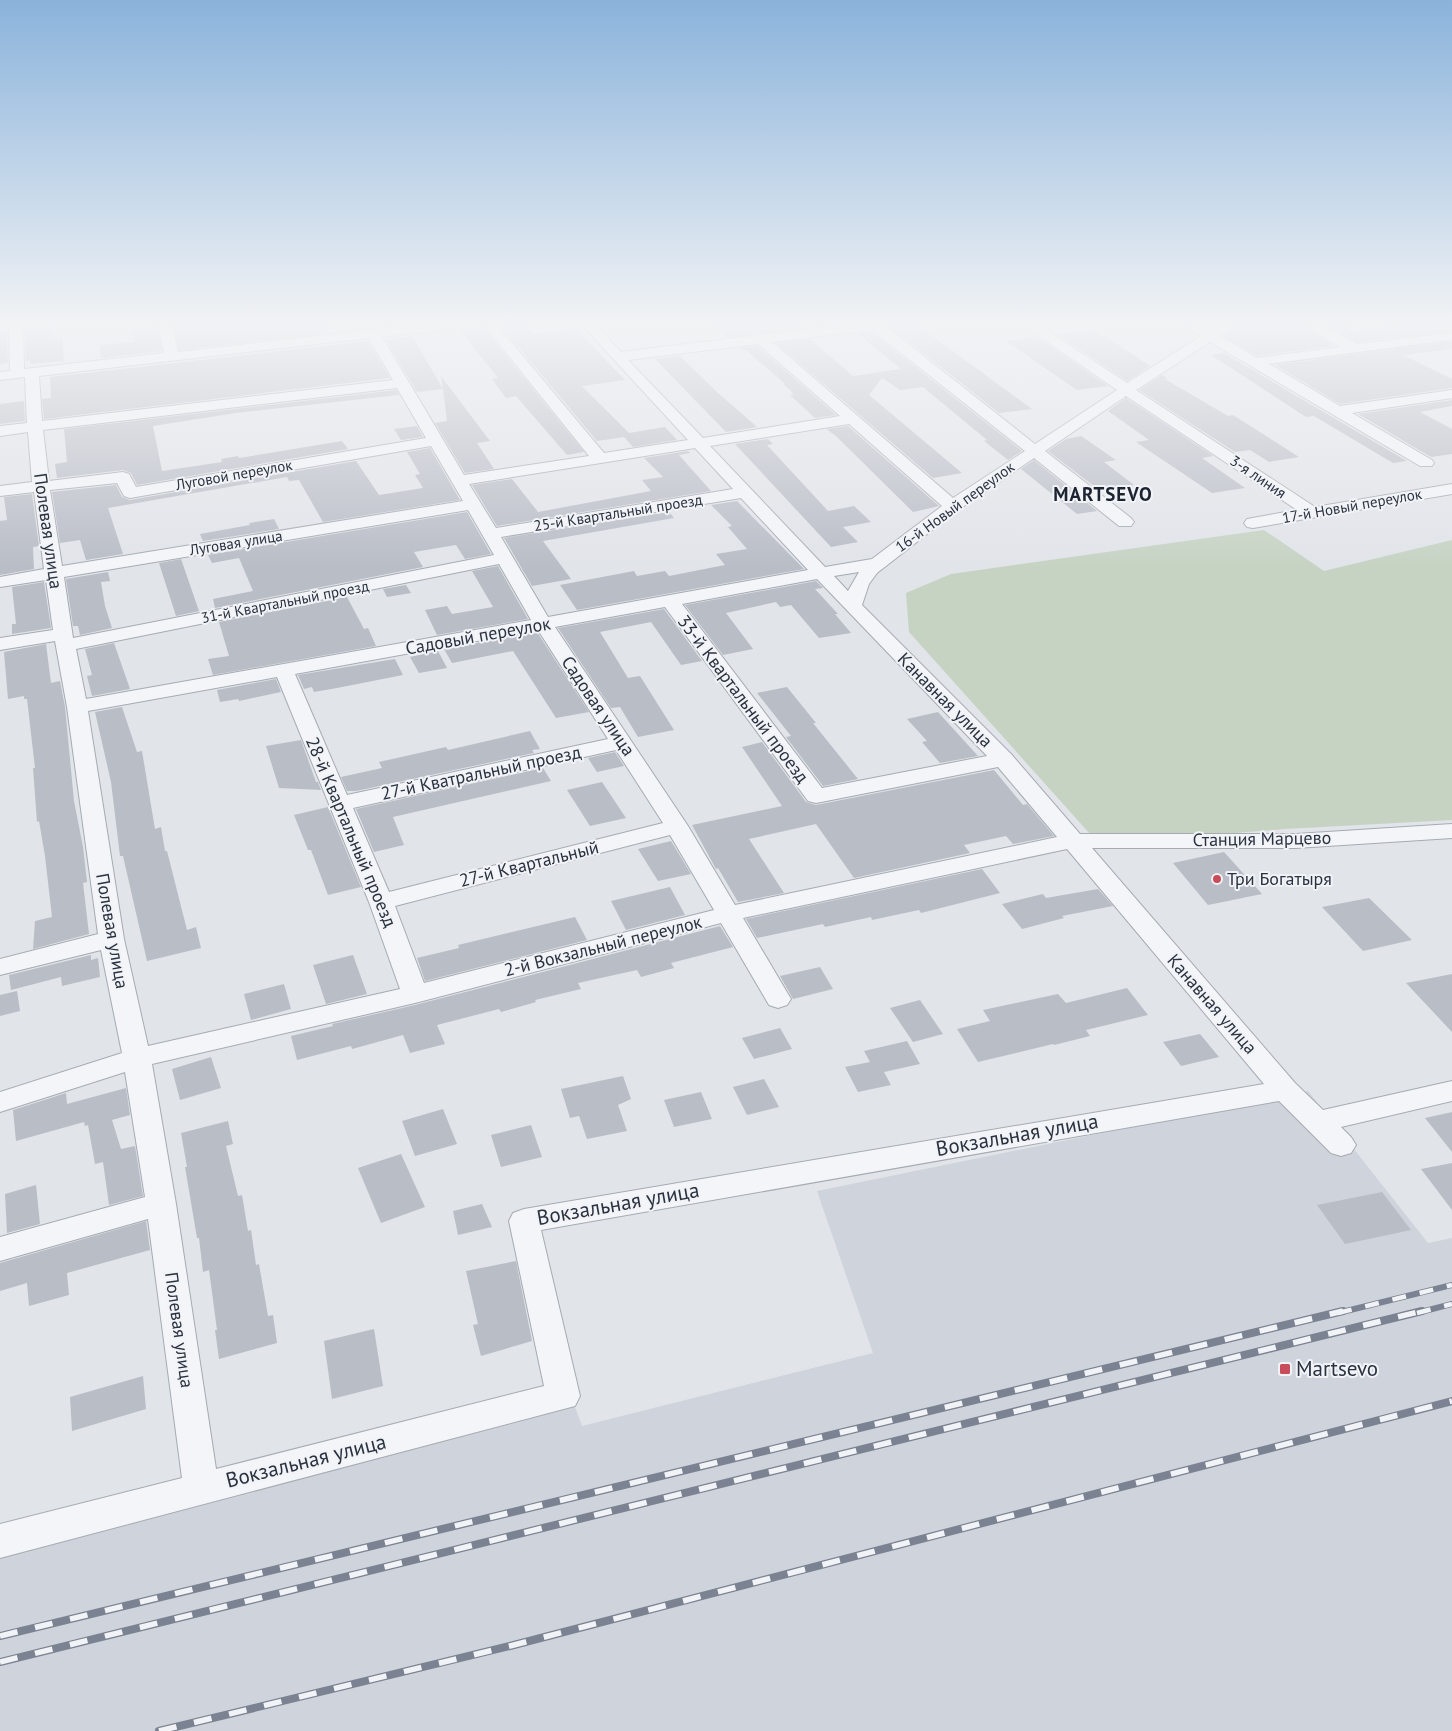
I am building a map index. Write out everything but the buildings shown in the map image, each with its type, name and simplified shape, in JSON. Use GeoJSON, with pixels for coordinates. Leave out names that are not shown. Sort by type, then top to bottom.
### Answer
{"type":"FeatureCollection","features":[{"type":"Feature","properties":{"kind":"street","name":"Полевая улица"},"geometry":{"type":"LineString","coordinates":[[31,406],[64,639],[77,707],[111,939],[137,1058],[161,1204],[201,1488]]}},
{"type":"Feature","properties":{"kind":"street"},"geometry":{"type":"LineString","coordinates":[[0,431],[212,406]]}},
{"type":"Feature","properties":{"kind":"street","name":"Садовая улица"},"geometry":{"type":"LineString","coordinates":[[415,406],[544,624],[676,826],[778,999]]}},
{"type":"Feature","properties":{"kind":"street"},"geometry":{"type":"LineString","coordinates":[[556,406],[599,458]]}},
{"type":"Feature","properties":{"kind":"street","name":"Канавная улица"},"geometry":{"type":"LineString","coordinates":[[663,406],[852,606],[1003,759],[1285,1090],[1341,1145]]}},
{"type":"Feature","properties":{"kind":"street"},"geometry":{"type":"LineString","coordinates":[[838,406],[952,506]]}},
{"type":"Feature","properties":{"kind":"street"},"geometry":{"type":"LineString","coordinates":[[977,406],[1125,522]]}},
{"type":"Feature","properties":{"kind":"street","name":"16-й Новый переулок"},"geometry":{"type":"LineString","coordinates":[[852,606],[860,584],[870,569],[952,506],[1102,406]]}},
{"type":"Feature","properties":{"kind":"street","name":"3-я линия"},"geometry":{"type":"LineString","coordinates":[[1150,406],[1312,513]]}},
{"type":"Feature","properties":{"kind":"street"},"geometry":{"type":"LineString","coordinates":[[1329,406],[1426,464]]}},
{"type":"Feature","properties":{"kind":"street"},"geometry":{"type":"LineString","coordinates":[[1338,411],[1373,406]]}},
{"type":"Feature","properties":{"kind":"street"},"geometry":{"type":"LineString","coordinates":[[459,481],[852,418]]}},
{"type":"Feature","properties":{"kind":"street","name":"Луговой переулок"},"geometry":{"type":"LineString","coordinates":[[41,486],[123,477],[130,493],[436,441]]}},
{"type":"Feature","properties":{"kind":"street"},"geometry":{"type":"LineString","coordinates":[[0,491],[41,486]]}},
{"type":"Feature","properties":{"kind":"street","name":"17-й Новый переулок"},"geometry":{"type":"LineString","coordinates":[[1253,523],[1452,489]]}},
{"type":"Feature","properties":{"kind":"street","name":"25-й Квартальный проезд"},"geometry":{"type":"LineString","coordinates":[[491,534],[745,492]]}},
{"type":"Feature","properties":{"kind":"street","name":"Луговая улица"},"geometry":{"type":"LineString","coordinates":[[0,582],[473,504]]}},
{"type":"Feature","properties":{"kind":"street","name":"31-й Квартальный проезд"},"geometry":{"type":"LineString","coordinates":[[0,644],[64,639],[505,558]]}},
{"type":"Feature","properties":{"kind":"street","name":"Садовый переулок"},"geometry":{"type":"LineString","coordinates":[[77,707],[878,563]]}},
{"type":"Feature","properties":{"kind":"street","name":"33-й Квартальный проезд"},"geometry":{"type":"LineString","coordinates":[[670,601],[816,796],[1003,759]]}},
{"type":"Feature","properties":{"kind":"street","name":"28-й Квартальный проезд"},"geometry":{"type":"LineString","coordinates":[[284,671],[381,902],[415,994]]}},
{"type":"Feature","properties":{"kind":"street","name":"27-й Кватральный проезд"},"geometry":{"type":"LineString","coordinates":[[339,804],[622,742]]}},
{"type":"Feature","properties":{"kind":"street","name":"27-й Квартальный"},"geometry":{"type":"LineString","coordinates":[[381,902],[676,826]]}},
{"type":"Feature","properties":{"kind":"street","name":"Станция Марцево"},"geometry":{"type":"LineString","coordinates":[[1072,841],[1296,840],[1452,831]]}},
{"type":"Feature","properties":{"kind":"street","name":"2-й Вокзальный переулок"},"geometry":{"type":"LineString","coordinates":[[0,1102],[137,1058],[415,994],[727,914],[1072,841]]}},
{"type":"Feature","properties":{"kind":"street"},"geometry":{"type":"LineString","coordinates":[[0,967],[111,939]]}},
{"type":"Feature","properties":{"kind":"street","name":"Вокзальная улица"},"geometry":{"type":"LineString","coordinates":[[0,1541],[563,1396],[524,1221],[1285,1090]]}},
{"type":"Feature","properties":{"kind":"street"},"geometry":{"type":"LineString","coordinates":[[1317,1122],[1452,1091]]}},
{"type":"Feature","properties":{"kind":"street"},"geometry":{"type":"LineString","coordinates":[[0,1249],[161,1204]]}},
{"type":"Feature","properties":{"kind":"shaded area"},"geometry":{"type":"Polygon","coordinates":[[[1308,1091],[1428,1243],[1452,1238],[1452,1731],[0,1731],[0,1539],[571,1396],[582,1426],[873,1353],[817,1191],[1308,1091]]]}},
{"type":"Feature","properties":{"kind":"green space"},"geometry":{"type":"Polygon","coordinates":[[[1264,530],[1324,571],[1452,540],[1452,820],[1285,829],[1099,844],[909,632],[906,593],[951,574],[1264,530]]]}},
{"type":"Feature","properties":{"kind":"railway"},"geometry":{"type":"LineString","coordinates":[[1338,1313],[1452,1285]]}},
{"type":"Feature","properties":{"kind":"railway"},"geometry":{"type":"LineString","coordinates":[[1417,1313],[1452,1304]]}},
{"type":"Feature","properties":{"kind":"railway"},"geometry":{"type":"LineString","coordinates":[[0,1636],[1343,1311]]}},
{"type":"Feature","properties":{"kind":"railway"},"geometry":{"type":"LineString","coordinates":[[0,1662],[1422,1311]]}},
{"type":"Feature","properties":{"kind":"railway"},"geometry":{"type":"LineString","coordinates":[[159,1731],[510,1646],[1452,1401]]}},
{"type":"Feature","properties":{"kind":"place","name":"Три Богатыря"},"geometry":{"type":"Point","coordinates":[1217,879]}},
{"type":"Feature","properties":{"kind":"place","name":"Martsevo"},"geometry":{"type":"Point","coordinates":[1285,1369]}},
{"type":"Feature","properties":{"kind":"district","name":"MARTSEVO"},"geometry":{"type":"Point","coordinates":[1103,494]}}]}
